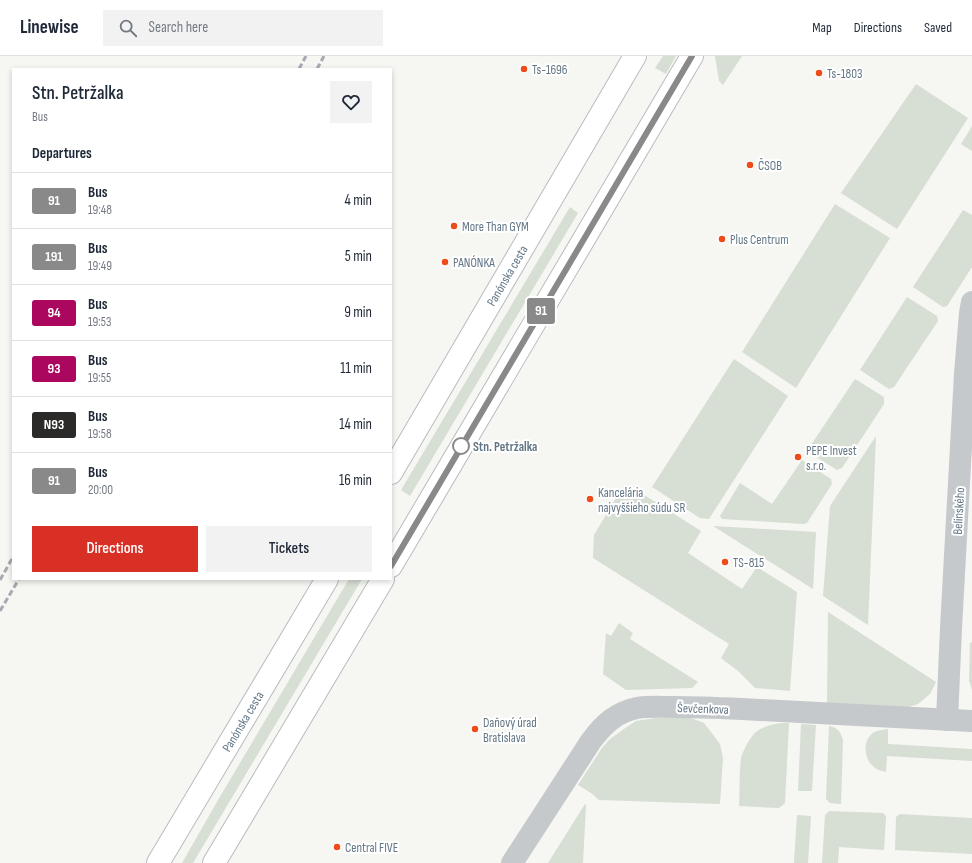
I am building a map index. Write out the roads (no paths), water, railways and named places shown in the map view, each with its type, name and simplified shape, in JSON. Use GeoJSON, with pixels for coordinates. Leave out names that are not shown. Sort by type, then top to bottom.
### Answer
{"type":"FeatureCollection","features":[{"type":"Feature","properties":{"kind":"main road","name":"Panónska cesta"},"geometry":{"type":"LineString","coordinates":[[392,471],[635,56]]}},
{"type":"Feature","properties":{"kind":"main road"},"geometry":{"type":"LineString","coordinates":[[392,564],[692,56]]}},
{"type":"Feature","properties":{"kind":"main road","name":"Panónska cesta"},"geometry":{"type":"LineString","coordinates":[[158,863],[326,580]]}},
{"type":"Feature","properties":{"kind":"main road"},"geometry":{"type":"LineString","coordinates":[[214,863],[382,580]]}},
{"type":"Feature","properties":{"kind":"street","name":"Belinského"},"geometry":{"type":"LineString","coordinates":[[947,720],[965,374],[972,302]]}},
{"type":"Feature","properties":{"kind":"street","name":"Ševčenkova"},"geometry":{"type":"LineString","coordinates":[[512,863],[593,737],[602,727],[618,715],[635,708],[647,706],[688,707],[972,721]]}},
{"type":"Feature","properties":{"kind":"railway"},"geometry":{"type":"LineString","coordinates":[[300,68],[306,56]]}},
{"type":"Feature","properties":{"kind":"railway"},"geometry":{"type":"LineString","coordinates":[[318,68],[324,56]]}},
{"type":"Feature","properties":{"kind":"railway"},"geometry":{"type":"LineString","coordinates":[[0,580],[12,559]]}},
{"type":"Feature","properties":{"kind":"railway"},"geometry":{"type":"LineString","coordinates":[[0,611],[18,580]]}},
{"type":"Feature","properties":{"kind":"place","name":"Ts-1696"},"geometry":{"type":"Point","coordinates":[524,69]}},
{"type":"Feature","properties":{"kind":"place","name":"Ts-1803"},"geometry":{"type":"Point","coordinates":[819,73]}},
{"type":"Feature","properties":{"kind":"place","name":"ČSOB"},"geometry":{"type":"Point","coordinates":[750,165]}},
{"type":"Feature","properties":{"kind":"place","name":"More Than GYM"},"geometry":{"type":"Point","coordinates":[454,226]}},
{"type":"Feature","properties":{"kind":"place","name":"Plus Centrum"},"geometry":{"type":"Point","coordinates":[722,239]}},
{"type":"Feature","properties":{"kind":"place","name":"PANÓNKA"},"geometry":{"type":"Point","coordinates":[445,262]}},
{"type":"Feature","properties":{"kind":"place","name":"Stn. Petržalka"},"geometry":{"type":"Point","coordinates":[461,446]}},
{"type":"Feature","properties":{"kind":"place","name":"PEPE Invest s.r.o."},"geometry":{"type":"Point","coordinates":[798,457]}},
{"type":"Feature","properties":{"kind":"place","name":"Kancelária najvyššieho súdu SR"},"geometry":{"type":"Point","coordinates":[590,499]}},
{"type":"Feature","properties":{"kind":"place","name":"TS-815"},"geometry":{"type":"Point","coordinates":[725,562]}},
{"type":"Feature","properties":{"kind":"place","name":"Daňový úrad Bratislava"},"geometry":{"type":"Point","coordinates":[475,729]}},
{"type":"Feature","properties":{"kind":"place","name":"Central FIVE"},"geometry":{"type":"Point","coordinates":[337,847]}}]}
